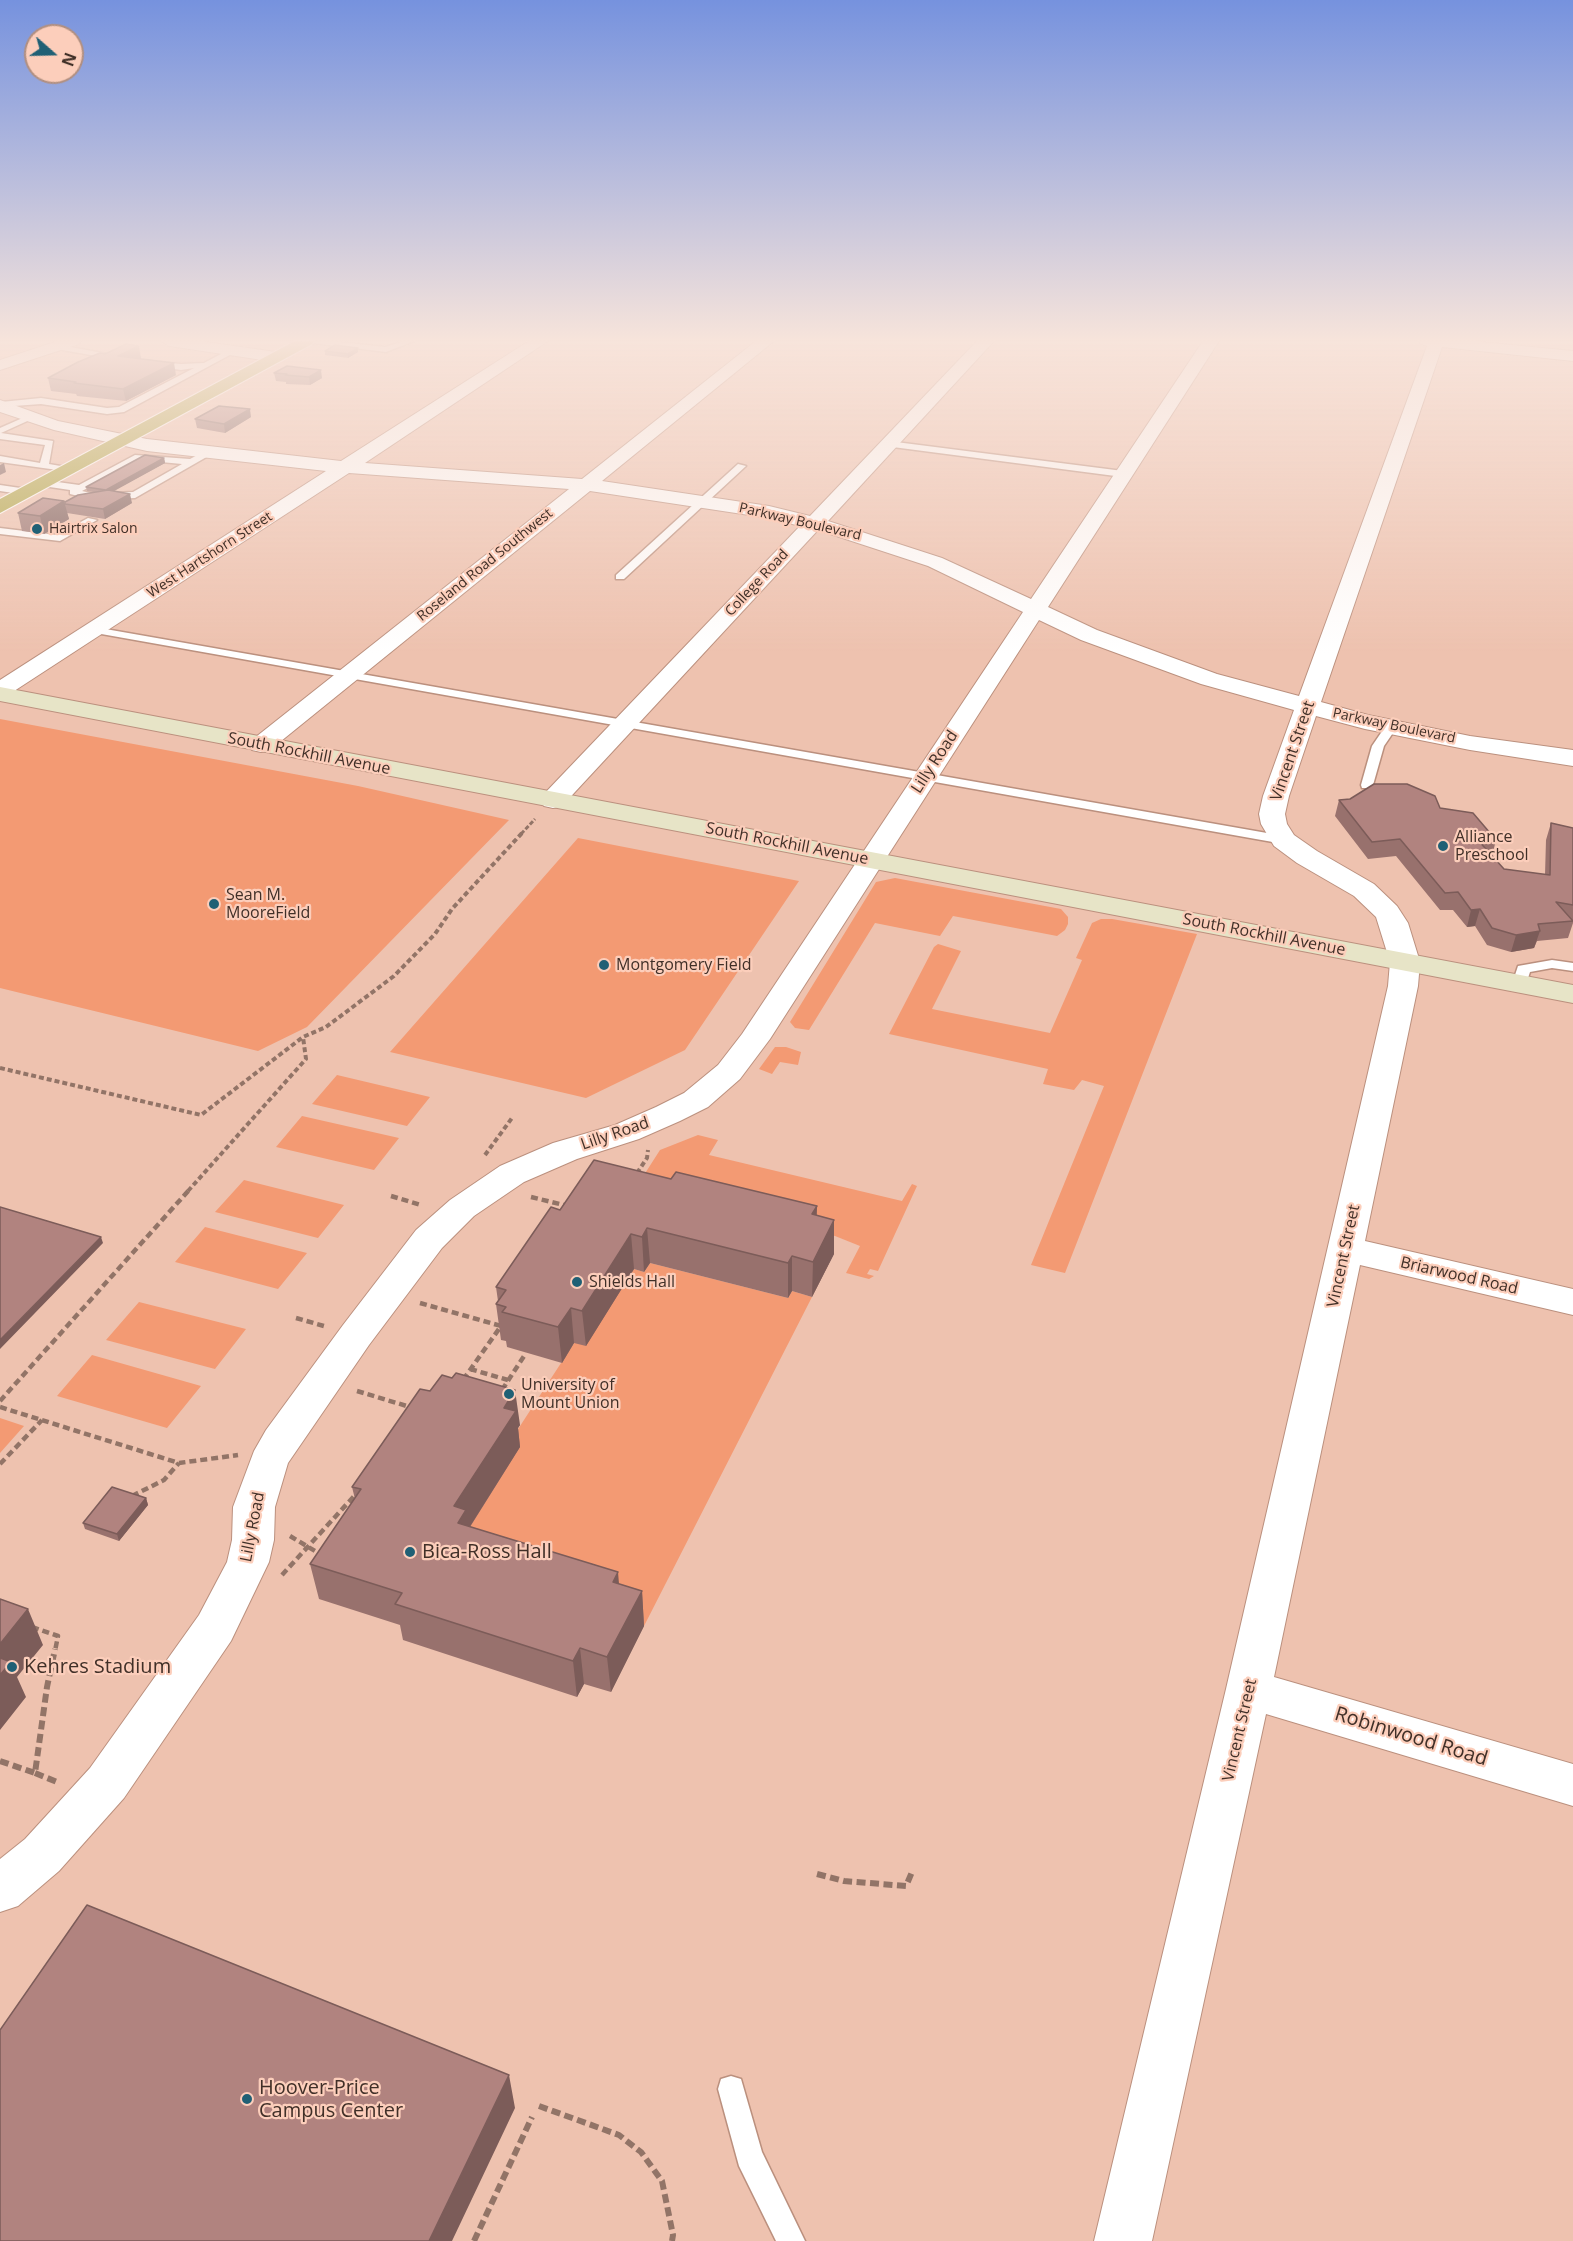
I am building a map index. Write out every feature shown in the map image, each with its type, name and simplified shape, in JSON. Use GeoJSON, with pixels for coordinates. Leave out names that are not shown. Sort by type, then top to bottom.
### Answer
{"type":"FeatureCollection","features":[{"type":"Feature","properties":{"kind":"highway"},"geometry":{"type":"LineString","coordinates":[[0,507],[38,480],[69,470],[114,446]]}},
{"type":"Feature","properties":{"kind":"street","name":"Parkway Boulevard"},"geometry":{"type":"LineString","coordinates":[[143,446],[199,458],[585,485],[701,501],[813,523],[873,539],[935,562],[1089,635],[1209,679],[1308,707],[1391,727],[1470,743],[1573,758]]}},
{"type":"Feature","properties":{"kind":"street","name":"West Hartshorn Street"},"geometry":{"type":"LineString","coordinates":[[0,692],[379,446]]}},
{"type":"Feature","properties":{"kind":"street","name":"Roseland Road Southwest"},"geometry":{"type":"LineString","coordinates":[[261,745],[635,446]]}},
{"type":"Feature","properties":{"kind":"street","name":"College Road"},"geometry":{"type":"LineString","coordinates":[[553,800],[886,446]]}},
{"type":"Feature","properties":{"kind":"street","name":"Lilly Road"},"geometry":{"type":"LineString","coordinates":[[0,1889],[42,1855],[107,1783],[215,1628],[248,1562],[253,1540],[254,1507],[267,1462],[401,1274],[429,1239],[462,1208],[512,1174],[534,1164],[627,1132],[668,1114],[696,1100],[729,1072],[754,1040],[1142,446]]}},
{"type":"Feature","properties":{"kind":"street","name":"Vincent Street"},"geometry":{"type":"LineString","coordinates":[[1123,2241],[1249,1689],[1403,986],[1405,962],[1394,923],[1377,900],[1284,840],[1274,824],[1272,814],[1276,796],[1396,446]]}},
{"type":"Feature","properties":{"kind":"street","name":"South Rockhill Avenue"},"geometry":{"type":"LineString","coordinates":[[0,692],[261,745],[1573,994]]}},
{"type":"Feature","properties":{"kind":"street","name":"Briarwood Road"},"geometry":{"type":"LineString","coordinates":[[1345,1249],[1573,1302]]}},
{"type":"Feature","properties":{"kind":"street","name":"Robinwood Road"},"geometry":{"type":"LineString","coordinates":[[1249,1689],[1573,1785]]}},
{"type":"Feature","properties":{"kind":"lane"},"geometry":{"type":"LineString","coordinates":[[38,480],[49,446]]}},
{"type":"Feature","properties":{"kind":"lane"},"geometry":{"type":"LineString","coordinates":[[900,446],[1123,474]]}},
{"type":"Feature","properties":{"kind":"lane"},"geometry":{"type":"LineString","coordinates":[[138,457],[199,458],[135,495],[95,497],[73,492],[138,457]]}},
{"type":"Feature","properties":{"kind":"lane"},"geometry":{"type":"LineString","coordinates":[[0,459],[38,480],[80,488]]}},
{"type":"Feature","properties":{"kind":"lane"},"geometry":{"type":"LineString","coordinates":[[620,577],[741,466]]}},
{"type":"Feature","properties":{"kind":"lane"},"geometry":{"type":"LineString","coordinates":[[0,488],[38,480]]}},
{"type":"Feature","properties":{"kind":"lane"},"geometry":{"type":"LineString","coordinates":[[0,531],[54,539],[92,520]]}},
{"type":"Feature","properties":{"kind":"lane"},"geometry":{"type":"LineString","coordinates":[[94,630],[1284,840]]}},
{"type":"Feature","properties":{"kind":"lane"},"geometry":{"type":"LineString","coordinates":[[1367,785],[1378,746],[1391,727]]}},
{"type":"Feature","properties":{"kind":"lane"},"geometry":{"type":"LineString","coordinates":[[1520,984],[1522,969],[1552,964],[1573,967]]}},
{"type":"Feature","properties":{"kind":"lane"},"geometry":{"type":"LineString","coordinates":[[731,2088],[749,2156],[791,2241]]}},
{"type":"Feature","properties":{"kind":"path"},"geometry":{"type":"LineString","coordinates":[[0,1068],[201,1115],[303,1037],[326,1027],[394,976],[435,934],[452,909],[553,800]]}},
{"type":"Feature","properties":{"kind":"path"},"geometry":{"type":"LineString","coordinates":[[0,1401],[306,1059],[303,1037]]}},
{"type":"Feature","properties":{"kind":"path"},"geometry":{"type":"LineString","coordinates":[[479,1163],[512,1118]]}},
{"type":"Feature","properties":{"kind":"path"},"geometry":{"type":"LineString","coordinates":[[636,1175],[648,1150]]}},
{"type":"Feature","properties":{"kind":"path"},"geometry":{"type":"LineString","coordinates":[[525,1195],[576,1208]]}},
{"type":"Feature","properties":{"kind":"path"},"geometry":{"type":"LineString","coordinates":[[391,1196],[422,1205]]}},
{"type":"Feature","properties":{"kind":"path"},"geometry":{"type":"LineString","coordinates":[[420,1303],[501,1326],[457,1388]]}},
{"type":"Feature","properties":{"kind":"path"},"geometry":{"type":"LineString","coordinates":[[496,1398],[526,1353]]}},
{"type":"Feature","properties":{"kind":"path"},"geometry":{"type":"LineString","coordinates":[[471,1369],[508,1380]]}},
{"type":"Feature","properties":{"kind":"path"},"geometry":{"type":"LineString","coordinates":[[348,1388],[419,1410]]}},
{"type":"Feature","properties":{"kind":"path"},"geometry":{"type":"LineString","coordinates":[[0,1407],[179,1463],[274,1451]]}},
{"type":"Feature","properties":{"kind":"path"},"geometry":{"type":"LineString","coordinates":[[0,1464],[42,1420]]}},
{"type":"Feature","properties":{"kind":"path"},"geometry":{"type":"LineString","coordinates":[[128,1498],[164,1480],[179,1463]]}},
{"type":"Feature","properties":{"kind":"path"},"geometry":{"type":"LineString","coordinates":[[274,1583],[364,1485]]}},
{"type":"Feature","properties":{"kind":"path"},"geometry":{"type":"LineString","coordinates":[[284,1533],[325,1556]]}},
{"type":"Feature","properties":{"kind":"path"},"geometry":{"type":"LineString","coordinates":[[0,1761],[35,1773],[46,1687],[58,1636],[29,1626]]}},
{"type":"Feature","properties":{"kind":"path"},"geometry":{"type":"LineString","coordinates":[[817,1874],[844,1881],[906,1886],[912,1872]]}},
{"type":"Feature","properties":{"kind":"path"},"geometry":{"type":"LineString","coordinates":[[539,2106],[619,2135],[641,2152],[662,2181],[673,2235],[672,2241]]}},
{"type":"Feature","properties":{"kind":"path"},"geometry":{"type":"LineString","coordinates":[[474,2241],[532,2117]]}},
{"type":"Feature","properties":{"kind":"shaded area","name":"Sean M. MooreField"},"geometry":{"type":"Polygon","coordinates":[[[0,719],[358,786],[509,820],[307,1027],[258,1051],[0,988],[0,719]]]}},
{"type":"Feature","properties":{"kind":"shaded area","name":"Montgomery Field"},"geometry":{"type":"Polygon","coordinates":[[[578,838],[799,881],[685,1050],[586,1098],[390,1052],[578,838]]]}},
{"type":"Feature","properties":{"kind":"shaded area"},"geometry":{"type":"Polygon","coordinates":[[[895,878],[1061,909],[1068,917],[1068,924],[1065,930],[1057,936],[953,916],[940,936],[875,923],[809,1030],[795,1028],[790,1022],[876,882],[895,878]]]}},
{"type":"Feature","properties":{"kind":"shaded area"},"geometry":{"type":"Polygon","coordinates":[[[1101,919],[1197,934],[1065,1273],[1031,1265],[1104,1086],[1082,1080],[1074,1090],[1043,1084],[1048,1069],[889,1034],[934,947],[938,944],[961,951],[932,1009],[1050,1033],[1082,960],[1076,958],[1092,923],[1101,919]]]}},
{"type":"Feature","properties":{"kind":"shaded area"},"geometry":{"type":"Polygon","coordinates":[[[775,1047],[786,1047],[801,1052],[798,1065],[780,1062],[772,1074],[759,1069],[775,1047]]]}},
{"type":"Feature","properties":{"kind":"shaded area"},"geometry":{"type":"Polygon","coordinates":[[[337,1075],[430,1097],[407,1126],[312,1104],[337,1075]]]}},
{"type":"Feature","properties":{"kind":"shaded area"},"geometry":{"type":"Polygon","coordinates":[[[302,1116],[399,1138],[374,1170],[276,1147],[302,1116]]]}},
{"type":"Feature","properties":{"kind":"shaded area"},"geometry":{"type":"Polygon","coordinates":[[[698,1135],[718,1140],[709,1155],[902,1201],[912,1184],[917,1186],[878,1271],[870,1269],[867,1274],[874,1276],[869,1279],[846,1273],[860,1246],[835,1236],[635,1189],[660,1150],[698,1135]]]}},
{"type":"Feature","properties":{"kind":"shaded area"},"geometry":{"type":"Polygon","coordinates":[[[244,1180],[344,1205],[318,1238],[215,1212],[244,1180]]]}},
{"type":"Feature","properties":{"kind":"shaded area"},"geometry":{"type":"Polygon","coordinates":[[[205,1227],[307,1253],[278,1289],[175,1262],[205,1227]]]}},
{"type":"Feature","properties":{"kind":"shaded area"},"geometry":{"type":"Polygon","coordinates":[[[650,1263],[788,1298],[792,1291],[812,1297],[644,1626],[616,1617],[460,1542],[509,1443],[574,1343],[634,1269],[644,1272],[650,1263]]]}},
{"type":"Feature","properties":{"kind":"shaded area"},"geometry":{"type":"Polygon","coordinates":[[[139,1302],[246,1329],[215,1369],[106,1340],[139,1302]]]}},
{"type":"Feature","properties":{"kind":"shaded area"},"geometry":{"type":"Polygon","coordinates":[[[92,1355],[201,1386],[167,1428],[57,1396],[92,1355]]]}},
{"type":"Feature","properties":{"kind":"shaded area"},"geometry":{"type":"Polygon","coordinates":[[[0,1418],[24,1426],[0,1453],[0,1418]]]}},
{"type":"Feature","properties":{"kind":"building"},"geometry":{"type":"Polygon","coordinates":[[[145,455],[164,458],[106,490],[86,487],[145,455]]]}},
{"type":"Feature","properties":{"kind":"building"},"geometry":{"type":"Polygon","coordinates":[[[108,490],[130,494],[103,509],[65,504],[78,495],[108,490]]]}},
{"type":"Feature","properties":{"kind":"building"},"geometry":{"type":"Polygon","coordinates":[[[43,498],[64,501],[40,516],[18,513],[43,498]]]}},
{"type":"Feature","properties":{"kind":"building"},"geometry":{"type":"Polygon","coordinates":[[[1374,784],[1407,784],[1435,796],[1440,808],[1473,813],[1496,840],[1476,838],[1504,869],[1550,875],[1551,823],[1573,828],[1573,905],[1556,902],[1573,921],[1538,924],[1540,931],[1516,935],[1492,928],[1480,909],[1471,910],[1458,892],[1445,893],[1400,839],[1372,842],[1339,800],[1350,799],[1374,784]]]}},
{"type":"Feature","properties":{"kind":"building"},"geometry":{"type":"Polygon","coordinates":[[[594,1160],[671,1179],[676,1172],[817,1206],[812,1214],[834,1220],[813,1262],[792,1256],[788,1263],[647,1228],[642,1237],[631,1234],[582,1311],[571,1308],[558,1327],[502,1312],[506,1307],[496,1304],[506,1290],[496,1287],[551,1207],[560,1210],[594,1160]]]}},
{"type":"Feature","properties":{"kind":"building"},"geometry":{"type":"Polygon","coordinates":[[[0,1207],[101,1237],[0,1340],[0,1207]]]}},
{"type":"Feature","properties":{"kind":"building","name":"Bica-Ross Hall"},"geometry":{"type":"Polygon","coordinates":[[[456,1373],[515,1390],[504,1408],[516,1411],[454,1506],[466,1510],[458,1523],[618,1572],[613,1582],[642,1591],[607,1657],[580,1648],[573,1661],[395,1604],[402,1593],[310,1564],[361,1489],[352,1487],[420,1389],[430,1391],[442,1375],[452,1378],[456,1373]]]}},
{"type":"Feature","properties":{"kind":"building"},"geometry":{"type":"Polygon","coordinates":[[[112,1487],[146,1498],[117,1534],[83,1523],[112,1487]]]}},
{"type":"Feature","properties":{"kind":"building"},"geometry":{"type":"Polygon","coordinates":[[[0,1599],[28,1609],[0,1644],[0,1599]]]}},
{"type":"Feature","properties":{"kind":"building"},"geometry":{"type":"Polygon","coordinates":[[[0,1658],[11,1662],[0,1675],[0,1658]]]}},
{"type":"Feature","properties":{"kind":"building","name":"Hoover-Price Campus Center"},"geometry":{"type":"Polygon","coordinates":[[[87,1905],[509,2075],[429,2241],[0,2241],[0,2030],[87,1905]]]}},
{"type":"Feature","properties":{"kind":"place","name":"Hairtrix Salon"},"geometry":{"type":"Point","coordinates":[37,529]}},
{"type":"Feature","properties":{"kind":"place","name":"Alliance Preschool"},"geometry":{"type":"Point","coordinates":[1443,846]}},
{"type":"Feature","properties":{"kind":"place","name":"Sean M. MooreField"},"geometry":{"type":"Point","coordinates":[214,904]}},
{"type":"Feature","properties":{"kind":"place","name":"Montgomery Field"},"geometry":{"type":"Point","coordinates":[604,965]}},
{"type":"Feature","properties":{"kind":"place","name":"Shields Hall"},"geometry":{"type":"Point","coordinates":[577,1282]}},
{"type":"Feature","properties":{"kind":"place","name":"University of Mount Union"},"geometry":{"type":"Point","coordinates":[509,1394]}},
{"type":"Feature","properties":{"kind":"place","name":"Bica-Ross Hall"},"geometry":{"type":"Point","coordinates":[410,1552]}},
{"type":"Feature","properties":{"kind":"place","name":"Kehres Stadium"},"geometry":{"type":"Point","coordinates":[12,1667]}},
{"type":"Feature","properties":{"kind":"place","name":"Hoover-Price Campus Center"},"geometry":{"type":"Point","coordinates":[247,2099]}}]}
